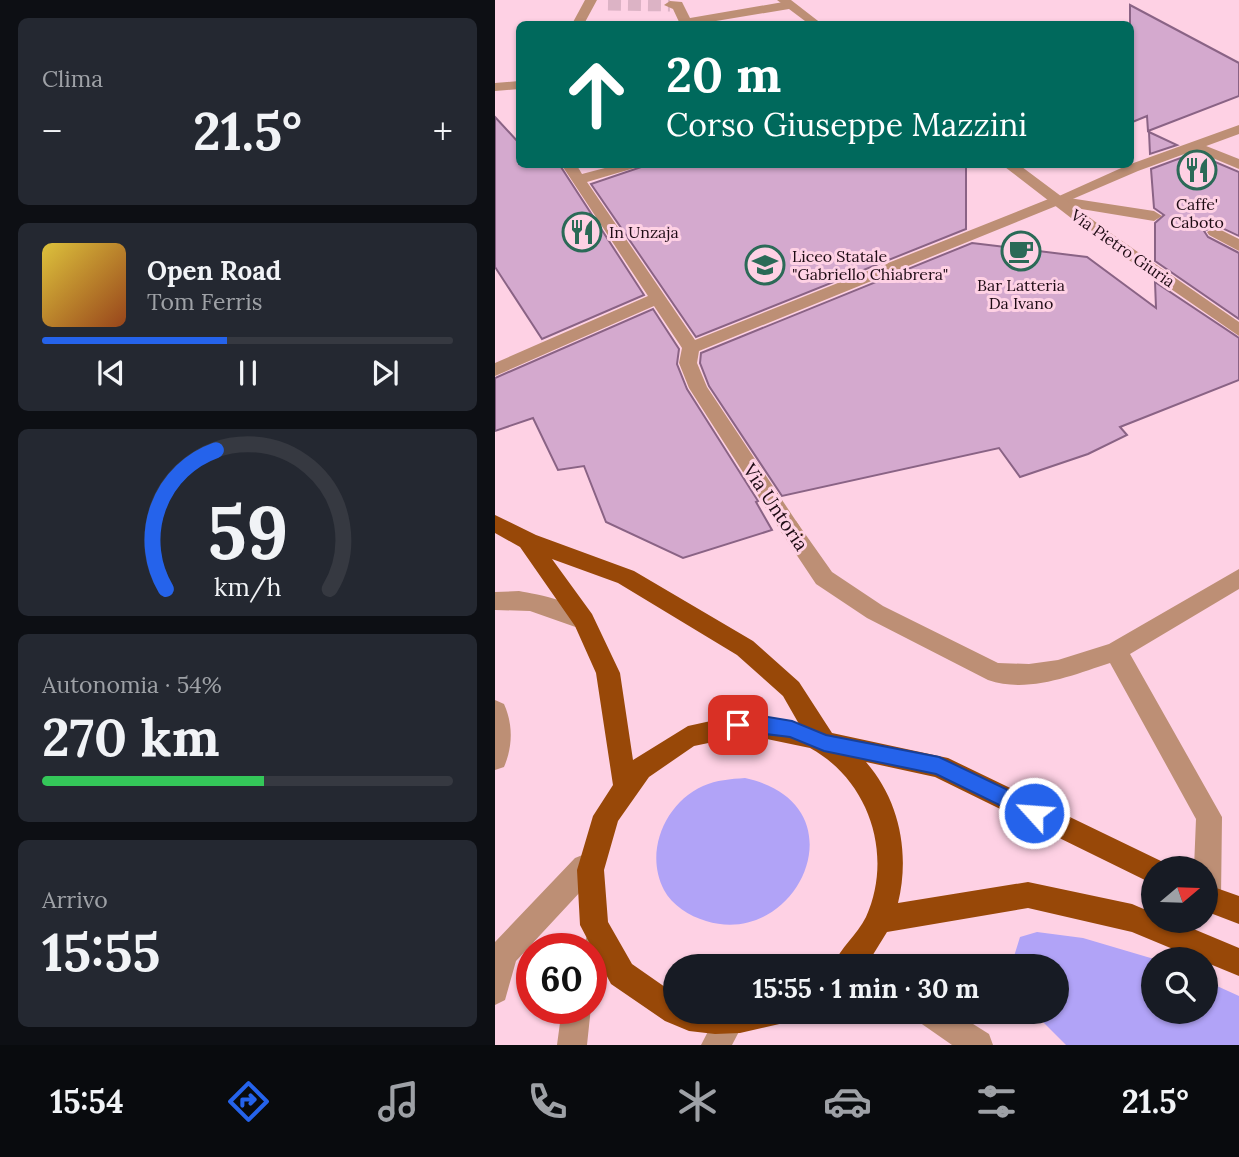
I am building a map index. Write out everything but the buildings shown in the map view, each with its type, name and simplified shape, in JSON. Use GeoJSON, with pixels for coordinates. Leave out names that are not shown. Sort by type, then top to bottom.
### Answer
{"type":"FeatureCollection","features":[{"type":"Feature","properties":{"kind":"main road"},"geometry":{"type":"LineString","coordinates":[[495,523],[528,541],[626,577],[745,648],[791,689],[824,743],[850,762],[870,788],[884,817],[891,850],[890,885],[879,920],[862,954]]}},
{"type":"Feature","properties":{"kind":"main road"},"geometry":{"type":"LineString","coordinates":[[528,541],[584,621],[608,673],[624,781]]}},
{"type":"Feature","properties":{"kind":"main road"},"geometry":{"type":"LineString","coordinates":[[590,933],[586,906],[585,867],[598,821],[624,781],[653,755],[685,737],[720,726],[756,723],[792,729],[824,743],[939,766],[1141,865]]}},
{"type":"Feature","properties":{"kind":"main road"},"geometry":{"type":"LineString","coordinates":[[879,920],[1028,895],[1132,918],[1239,962]]}},
{"type":"Feature","properties":{"kind":"main road"},"geometry":{"type":"LineString","coordinates":[[1218,902],[1239,910]]}},
{"type":"Feature","properties":{"kind":"main road"},"geometry":{"type":"LineString","coordinates":[[607,965],[650,1001],[663,1006]]}},
{"type":"Feature","properties":{"kind":"main road"},"geometry":{"type":"LineString","coordinates":[[704,1024],[723,1033],[747,1024]]}},
{"type":"Feature","properties":{"kind":"street"},"geometry":{"type":"LineString","coordinates":[[580,21],[590,2],[608,4]]}},
{"type":"Feature","properties":{"kind":"street"},"geometry":{"type":"LineString","coordinates":[[700,21],[786,2],[812,21]]}},
{"type":"Feature","properties":{"kind":"street"},"geometry":{"type":"LineString","coordinates":[[674,5],[684,21]]}},
{"type":"Feature","properties":{"kind":"street"},"geometry":{"type":"LineString","coordinates":[[495,87],[516,85]]}},
{"type":"Feature","properties":{"kind":"street"},"geometry":{"type":"LineString","coordinates":[[1134,168],[1239,129]]}},
{"type":"Feature","properties":{"kind":"street"},"geometry":{"type":"LineString","coordinates":[[1196,146],[1239,165]]}},
{"type":"Feature","properties":{"kind":"street","name":"Via Untoria"},"geometry":{"type":"LineString","coordinates":[[571,168],[691,348],[688,363],[697,387],[789,527],[824,578],[875,612],[996,673],[1029,674],[1058,670],[1116,651],[1239,578]]}},
{"type":"Feature","properties":{"kind":"street"},"geometry":{"type":"LineString","coordinates":[[579,179],[624,168]]}},
{"type":"Feature","properties":{"kind":"street","name":"Via Pietro Giuria"},"geometry":{"type":"LineString","coordinates":[[1013,168],[1239,330]]}},
{"type":"Feature","properties":{"kind":"street"},"geometry":{"type":"LineString","coordinates":[[691,348],[1133,168]]}},
{"type":"Feature","properties":{"kind":"street"},"geometry":{"type":"LineString","coordinates":[[1056,201],[1155,216]]}},
{"type":"Feature","properties":{"kind":"street"},"geometry":{"type":"LineString","coordinates":[[1215,232],[1239,246]]}},
{"type":"Feature","properties":{"kind":"street"},"geometry":{"type":"LineString","coordinates":[[495,370],[658,298]]}},
{"type":"Feature","properties":{"kind":"street"},"geometry":{"type":"LineString","coordinates":[[495,601],[507,599],[542,603],[584,621]]}},
{"type":"Feature","properties":{"kind":"street"},"geometry":{"type":"LineString","coordinates":[[1116,651],[1209,817],[1208,856]]}},
{"type":"Feature","properties":{"kind":"street"},"geometry":{"type":"LineString","coordinates":[[495,711],[500,724],[495,759]]}},
{"type":"Feature","properties":{"kind":"street"},"geometry":{"type":"LineString","coordinates":[[495,990],[503,954],[585,867]]}},
{"type":"Feature","properties":{"kind":"street"},"geometry":{"type":"LineString","coordinates":[[572,1045],[575,1024]]}},
{"type":"Feature","properties":{"kind":"street"},"geometry":{"type":"LineString","coordinates":[[947,1024],[978,1045]]}},
{"type":"Feature","properties":{"kind":"shaded area"},"geometry":{"type":"Polygon","coordinates":[[[745,778],[782,793],[802,815],[810,842],[805,870],[790,895],[768,915],[739,924],[706,921],[682,909],[664,890],[656,860],[662,830],[678,804],[690,794],[713,782],[745,778]]]}},
{"type":"Feature","properties":{"kind":"shaded area"},"geometry":{"type":"Polygon","coordinates":[[[1037,932],[1083,938],[1141,955],[1141,1024],[1218,1024],[1218,986],[1239,996],[1239,1045],[1066,1045],[1045,1024],[1069,1024],[1069,954],[1015,954],[1020,937],[1037,932]]]}},
{"type":"Feature","properties":{"kind":"tunnel"},"geometry":{"type":"LineString","coordinates":[[608,4],[670,5]]}},
{"type":"Feature","properties":{"kind":"place","name":"Caffe' Caboto"},"geometry":{"type":"Point","coordinates":[1197,170]}},
{"type":"Feature","properties":{"kind":"place","name":"In Unzaja"},"geometry":{"type":"Point","coordinates":[582,232]}},
{"type":"Feature","properties":{"kind":"place","name":"Bar Latteria Da Ivano"},"geometry":{"type":"Point","coordinates":[1021,251]}},
{"type":"Feature","properties":{"kind":"place","name":"Liceo Statale \"Gabriello Chiabrera\""},"geometry":{"type":"Point","coordinates":[765,265]}},
{"type":"Feature","properties":{"kind":"route"},"geometry":{"type":"LineString","coordinates":[[738,725],[756,723],[792,729],[824,743],[939,766],[1034,813]]}}]}
